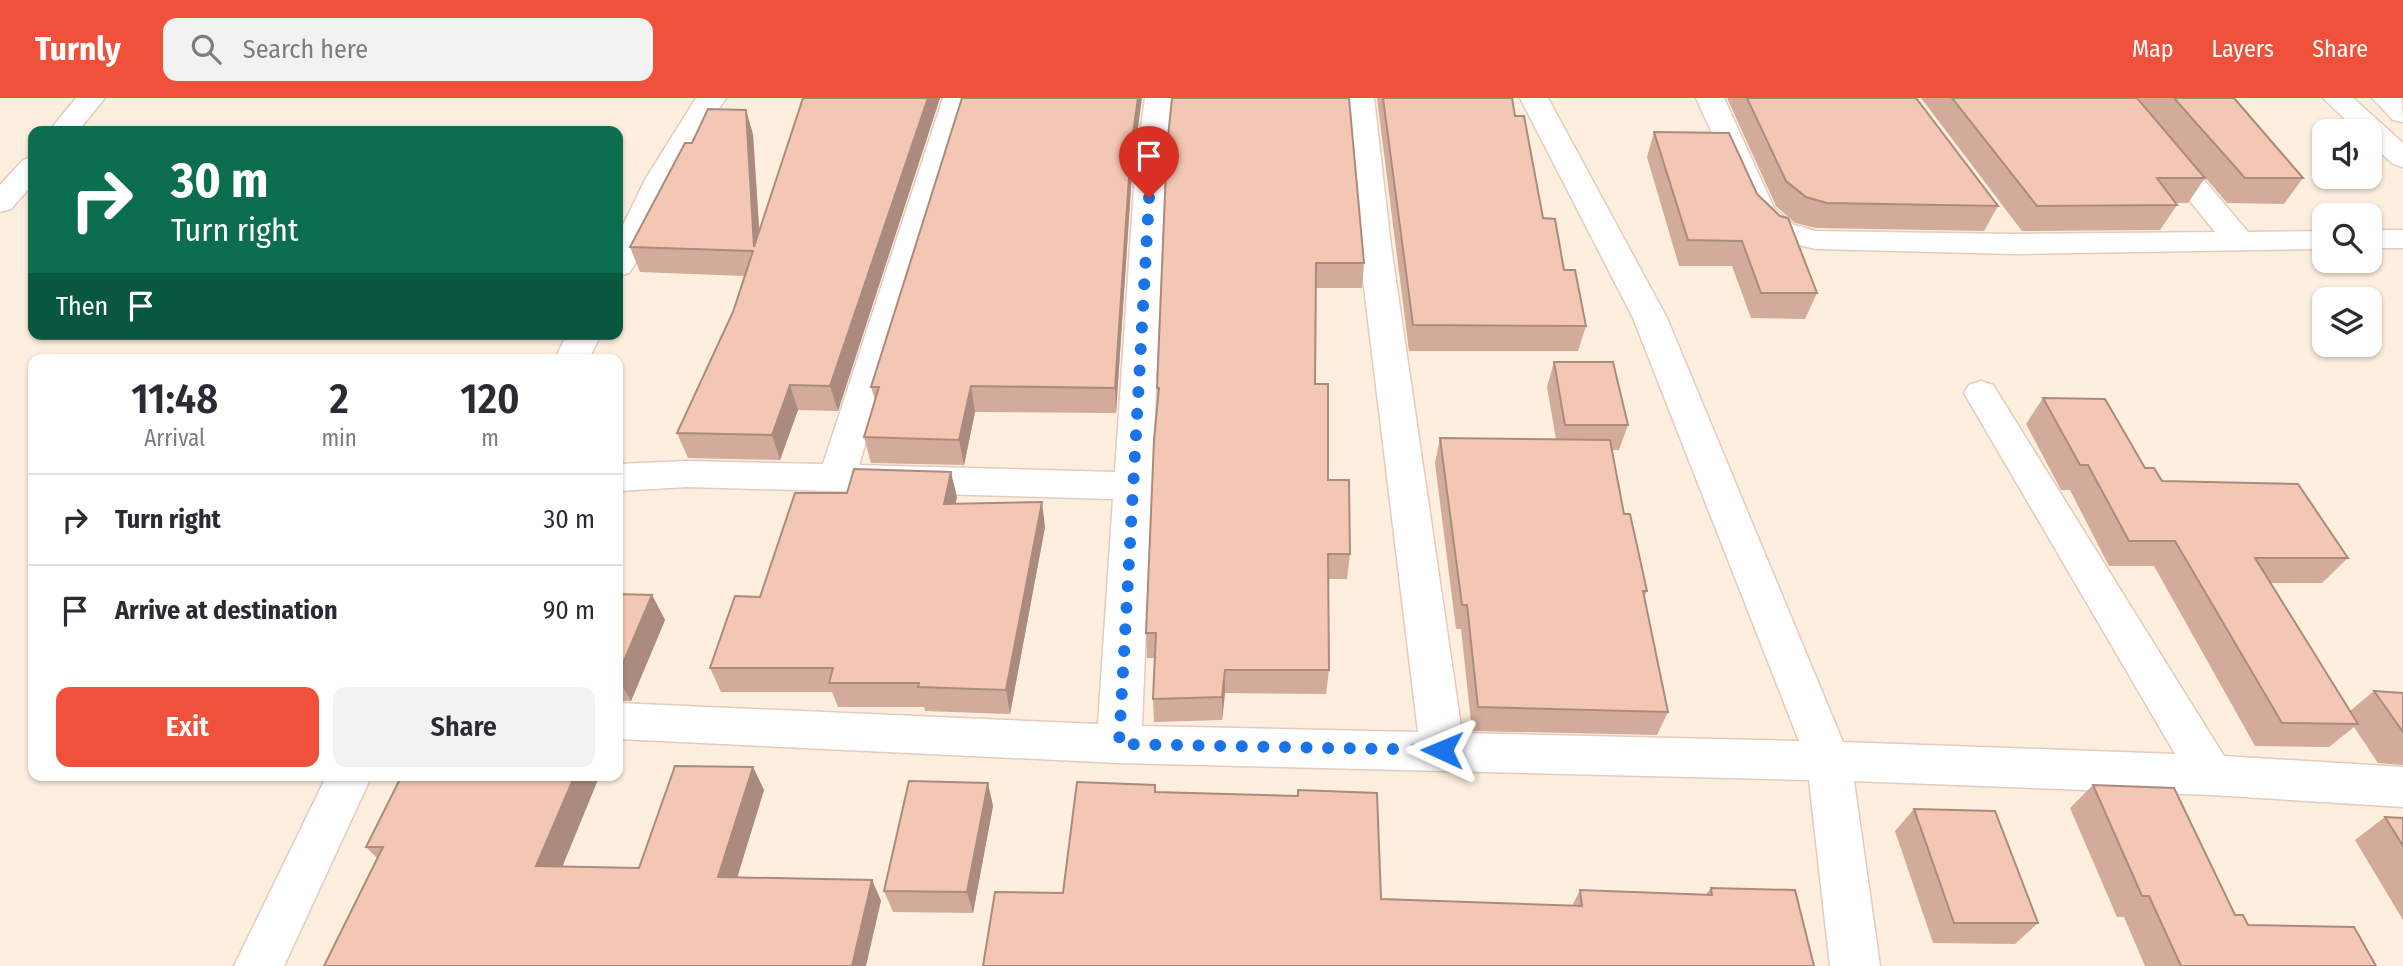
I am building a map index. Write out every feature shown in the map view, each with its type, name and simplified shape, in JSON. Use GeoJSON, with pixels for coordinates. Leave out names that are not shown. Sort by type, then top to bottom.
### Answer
{"type":"FeatureCollection","features":[{"type":"Feature","properties":{"kind":"street"},"geometry":{"type":"LineString","coordinates":[[67,126],[91,98]]}},
{"type":"Feature","properties":{"kind":"street"},"geometry":{"type":"LineString","coordinates":[[623,256],[662,178],[704,106],[712,98]]}},
{"type":"Feature","properties":{"kind":"street"},"geometry":{"type":"LineString","coordinates":[[836,480],[957,98]]}},
{"type":"Feature","properties":{"kind":"street"},"geometry":{"type":"LineString","coordinates":[[1119,744],[1150,172],[1159,98]]}},
{"type":"Feature","properties":{"kind":"street"},"geometry":{"type":"LineString","coordinates":[[1360,98],[1375,246],[1442,750]]}},
{"type":"Feature","properties":{"kind":"street"},"geometry":{"type":"LineString","coordinates":[[1534,98],[1650,318],[1829,761],[1855,966]]}},
{"type":"Feature","properties":{"kind":"street"},"geometry":{"type":"LineString","coordinates":[[1710,98],[1761,212],[1783,232],[1816,240],[1865,243],[2004,233],[2239,241],[2312,240]]}},
{"type":"Feature","properties":{"kind":"street"},"geometry":{"type":"LineString","coordinates":[[2120,98],[2239,241]]}},
{"type":"Feature","properties":{"kind":"street"},"geometry":{"type":"LineString","coordinates":[[2337,98],[2403,158]]}},
{"type":"Feature","properties":{"kind":"street"},"geometry":{"type":"LineString","coordinates":[[2386,98],[2403,114]]}},
{"type":"Feature","properties":{"kind":"street"},"geometry":{"type":"LineString","coordinates":[[0,166],[28,166]]}},
{"type":"Feature","properties":{"kind":"street"},"geometry":{"type":"LineString","coordinates":[[0,203],[28,172]]}},
{"type":"Feature","properties":{"kind":"street"},"geometry":{"type":"LineString","coordinates":[[2382,239],[2403,239]]}},
{"type":"Feature","properties":{"kind":"street"},"geometry":{"type":"LineString","coordinates":[[1981,393],[2211,775]]}},
{"type":"Feature","properties":{"kind":"street"},"geometry":{"type":"LineString","coordinates":[[623,478],[688,474],[1133,486]]}},
{"type":"Feature","properties":{"kind":"street"},"geometry":{"type":"LineString","coordinates":[[623,722],[1119,744],[1829,761],[2211,775],[2403,787]]}},
{"type":"Feature","properties":{"kind":"street"},"geometry":{"type":"LineString","coordinates":[[259,966],[347,781]]}},
{"type":"Feature","properties":{"kind":"building"},"geometry":{"type":"Polygon","coordinates":[[[803,98],[928,98],[830,386],[790,385],[772,435],[677,433],[733,312],[753,251],[630,247],[685,143],[692,143],[708,109],[746,110],[754,247],[803,98]]]}},
{"type":"Feature","properties":{"kind":"building"},"geometry":{"type":"Polygon","coordinates":[[[962,98],[1138,98],[1131,147],[1115,388],[971,386],[959,440],[864,437],[879,387],[871,387],[962,98]]]}},
{"type":"Feature","properties":{"kind":"building"},"geometry":{"type":"Polygon","coordinates":[[[1172,98],[1349,98],[1364,263],[1316,263],[1315,384],[1328,384],[1328,480],[1349,480],[1350,554],[1328,554],[1329,670],[1225,670],[1222,697],[1153,699],[1156,633],[1146,633],[1154,440],[1159,388],[1167,147],[1172,98]]]}},
{"type":"Feature","properties":{"kind":"building"},"geometry":{"type":"Polygon","coordinates":[[[1383,98],[1512,98],[1515,116],[1524,116],[1543,218],[1555,219],[1564,270],[1575,270],[1586,326],[1413,325],[1383,98]]]}},
{"type":"Feature","properties":{"kind":"building"},"geometry":{"type":"Polygon","coordinates":[[[1747,98],[1916,98],[1998,206],[1827,203],[1806,197],[1786,181],[1747,98]]]}},
{"type":"Feature","properties":{"kind":"building"},"geometry":{"type":"Polygon","coordinates":[[[1952,98],[2137,98],[2205,178],[2157,178],[2177,205],[2037,206],[1952,98]]]}},
{"type":"Feature","properties":{"kind":"building"},"geometry":{"type":"Polygon","coordinates":[[[2174,98],[2234,98],[2303,178],[2245,178],[2174,98]]]}},
{"type":"Feature","properties":{"kind":"building"},"geometry":{"type":"Polygon","coordinates":[[[1654,132],[1729,133],[1757,194],[1780,216],[1788,218],[1817,293],[1761,293],[1742,241],[1688,240],[1654,132]]]}},
{"type":"Feature","properties":{"kind":"building"},"geometry":{"type":"Polygon","coordinates":[[[1554,362],[1613,362],[1628,425],[1565,425],[1554,362]]]}},
{"type":"Feature","properties":{"kind":"building"},"geometry":{"type":"Polygon","coordinates":[[[2043,398],[2105,399],[2145,468],[2154,468],[2162,481],[2298,484],[2348,558],[2255,558],[2358,724],[2282,723],[2175,541],[2129,541],[2088,465],[2080,465],[2043,398]]]}},
{"type":"Feature","properties":{"kind":"building"},"geometry":{"type":"Polygon","coordinates":[[[1440,438],[1610,440],[1624,514],[1630,514],[1647,591],[1643,591],[1668,712],[1478,707],[1467,605],[1462,605],[1440,438]]]}},
{"type":"Feature","properties":{"kind":"building"},"geometry":{"type":"Polygon","coordinates":[[[854,469],[951,472],[944,504],[1042,502],[1006,690],[918,687],[919,683],[829,683],[833,668],[710,668],[735,596],[760,597],[795,493],[847,493],[854,469]]]}},
{"type":"Feature","properties":{"kind":"building"},"geometry":{"type":"Polygon","coordinates":[[[623,594],[652,595],[623,663],[623,594]]]}},
{"type":"Feature","properties":{"kind":"building"},"geometry":{"type":"Polygon","coordinates":[[[2374,691],[2403,693],[2403,732],[2374,691]]]}},
{"type":"Feature","properties":{"kind":"building"},"geometry":{"type":"Polygon","coordinates":[[[675,766],[753,767],[718,877],[872,880],[852,966],[324,966],[383,847],[366,847],[399,781],[572,781],[536,866],[639,868],[675,766]]]}},
{"type":"Feature","properties":{"kind":"building"},"geometry":{"type":"Polygon","coordinates":[[[909,781],[988,783],[967,892],[884,891],[909,781]]]}},
{"type":"Feature","properties":{"kind":"building"},"geometry":{"type":"Polygon","coordinates":[[[1077,782],[1155,785],[1155,792],[1298,796],[1298,790],[1377,793],[1381,899],[1582,906],[1580,890],[1712,895],[1711,888],[1795,890],[1814,966],[983,966],[995,892],[1063,893],[1077,782]]]}},
{"type":"Feature","properties":{"kind":"building"},"geometry":{"type":"Polygon","coordinates":[[[2093,785],[2174,788],[2235,915],[2243,915],[2248,925],[2354,927],[2376,966],[2181,966],[2149,896],[2142,896],[2093,785]]]}},
{"type":"Feature","properties":{"kind":"building"},"geometry":{"type":"Polygon","coordinates":[[[1914,809],[1995,811],[2038,923],[1954,923],[1914,809]]]}},
{"type":"Feature","properties":{"kind":"building"},"geometry":{"type":"Polygon","coordinates":[[[2385,817],[2403,818],[2403,846],[2385,817]]]}},
{"type":"Feature","properties":{"kind":"route"},"geometry":{"type":"LineString","coordinates":[[1149,198],[1119,744],[1442,750]]}}]}
